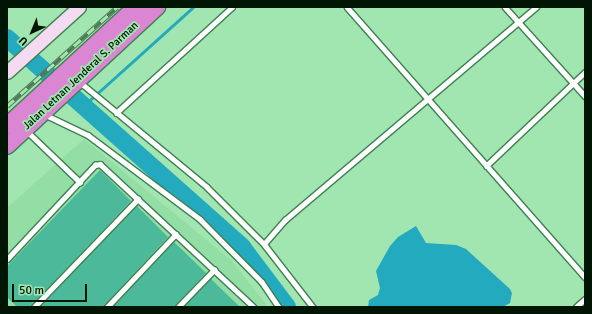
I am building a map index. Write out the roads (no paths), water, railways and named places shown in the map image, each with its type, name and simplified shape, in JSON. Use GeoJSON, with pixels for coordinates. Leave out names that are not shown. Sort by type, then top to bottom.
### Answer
{"type":"FeatureCollection","features":[{"type":"Feature","properties":{"kind":"highway","name":"Jalan Letnan Jenderal S. Parman"},"geometry":{"type":"LineString","coordinates":[[71,79],[136,7]]}},
{"type":"Feature","properties":{"kind":"highway","name":"Jalan Letnan Jenderal S. Parman"},"geometry":{"type":"LineString","coordinates":[[7,126],[71,79],[157,7]]}},
{"type":"Feature","properties":{"kind":"highway","name":"Jalan Letnan Jenderal S. Parman"},"geometry":{"type":"LineString","coordinates":[[7,146],[40,113],[52,94]]}},
{"type":"Feature","properties":{"kind":"street"},"geometry":{"type":"LineString","coordinates":[[11,68],[79,7]]}},
{"type":"Feature","properties":{"kind":"lane"},"geometry":{"type":"LineString","coordinates":[[116,113],[232,7]]}},
{"type":"Feature","properties":{"kind":"lane"},"geometry":{"type":"LineString","coordinates":[[347,7],[427,100],[585,277]]}},
{"type":"Feature","properties":{"kind":"lane"},"geometry":{"type":"LineString","coordinates":[[505,7],[585,96]]}},
{"type":"Feature","properties":{"kind":"lane"},"geometry":{"type":"LineString","coordinates":[[264,244],[285,220],[536,7]]}},
{"type":"Feature","properties":{"kind":"lane"},"geometry":{"type":"LineString","coordinates":[[486,166],[585,72]]}},
{"type":"Feature","properties":{"kind":"lane"},"geometry":{"type":"LineString","coordinates":[[71,79],[93,93],[207,187],[264,244],[313,307]]}},
{"type":"Feature","properties":{"kind":"lane"},"geometry":{"type":"LineString","coordinates":[[40,113],[74,127],[88,135],[200,219],[262,282],[279,307]]}},
{"type":"Feature","properties":{"kind":"lane"},"geometry":{"type":"LineString","coordinates":[[24,128],[80,182]]}},
{"type":"Feature","properties":{"kind":"lane"},"geometry":{"type":"LineString","coordinates":[[7,259],[95,165],[100,164],[138,198],[251,306]]}},
{"type":"Feature","properties":{"kind":"lane"},"geometry":{"type":"LineString","coordinates":[[34,307],[138,198]]}},
{"type":"Feature","properties":{"kind":"lane"},"geometry":{"type":"LineString","coordinates":[[107,307],[176,234]]}},
{"type":"Feature","properties":{"kind":"lane"},"geometry":{"type":"LineString","coordinates":[[178,307],[214,270]]}},
{"type":"Feature","properties":{"kind":"lane"},"geometry":{"type":"LineString","coordinates":[[576,307],[585,299]]}},
{"type":"Feature","properties":{"kind":"water"},"geometry":{"type":"Polygon","coordinates":[[[416,226],[426,243],[456,245],[466,249],[510,289],[512,293],[510,303],[503,307],[368,307],[369,300],[378,295],[380,288],[376,271],[390,246],[398,237],[416,226]]]}},
{"type":"Feature","properties":{"kind":"waterway"},"geometry":{"type":"LineString","coordinates":[[82,107],[193,7]]}},
{"type":"Feature","properties":{"kind":"waterway"},"geometry":{"type":"LineString","coordinates":[[7,38],[242,247],[287,307]]}},
{"type":"Feature","properties":{"kind":"railway"},"geometry":{"type":"LineString","coordinates":[[7,106],[117,7]]}}]}
